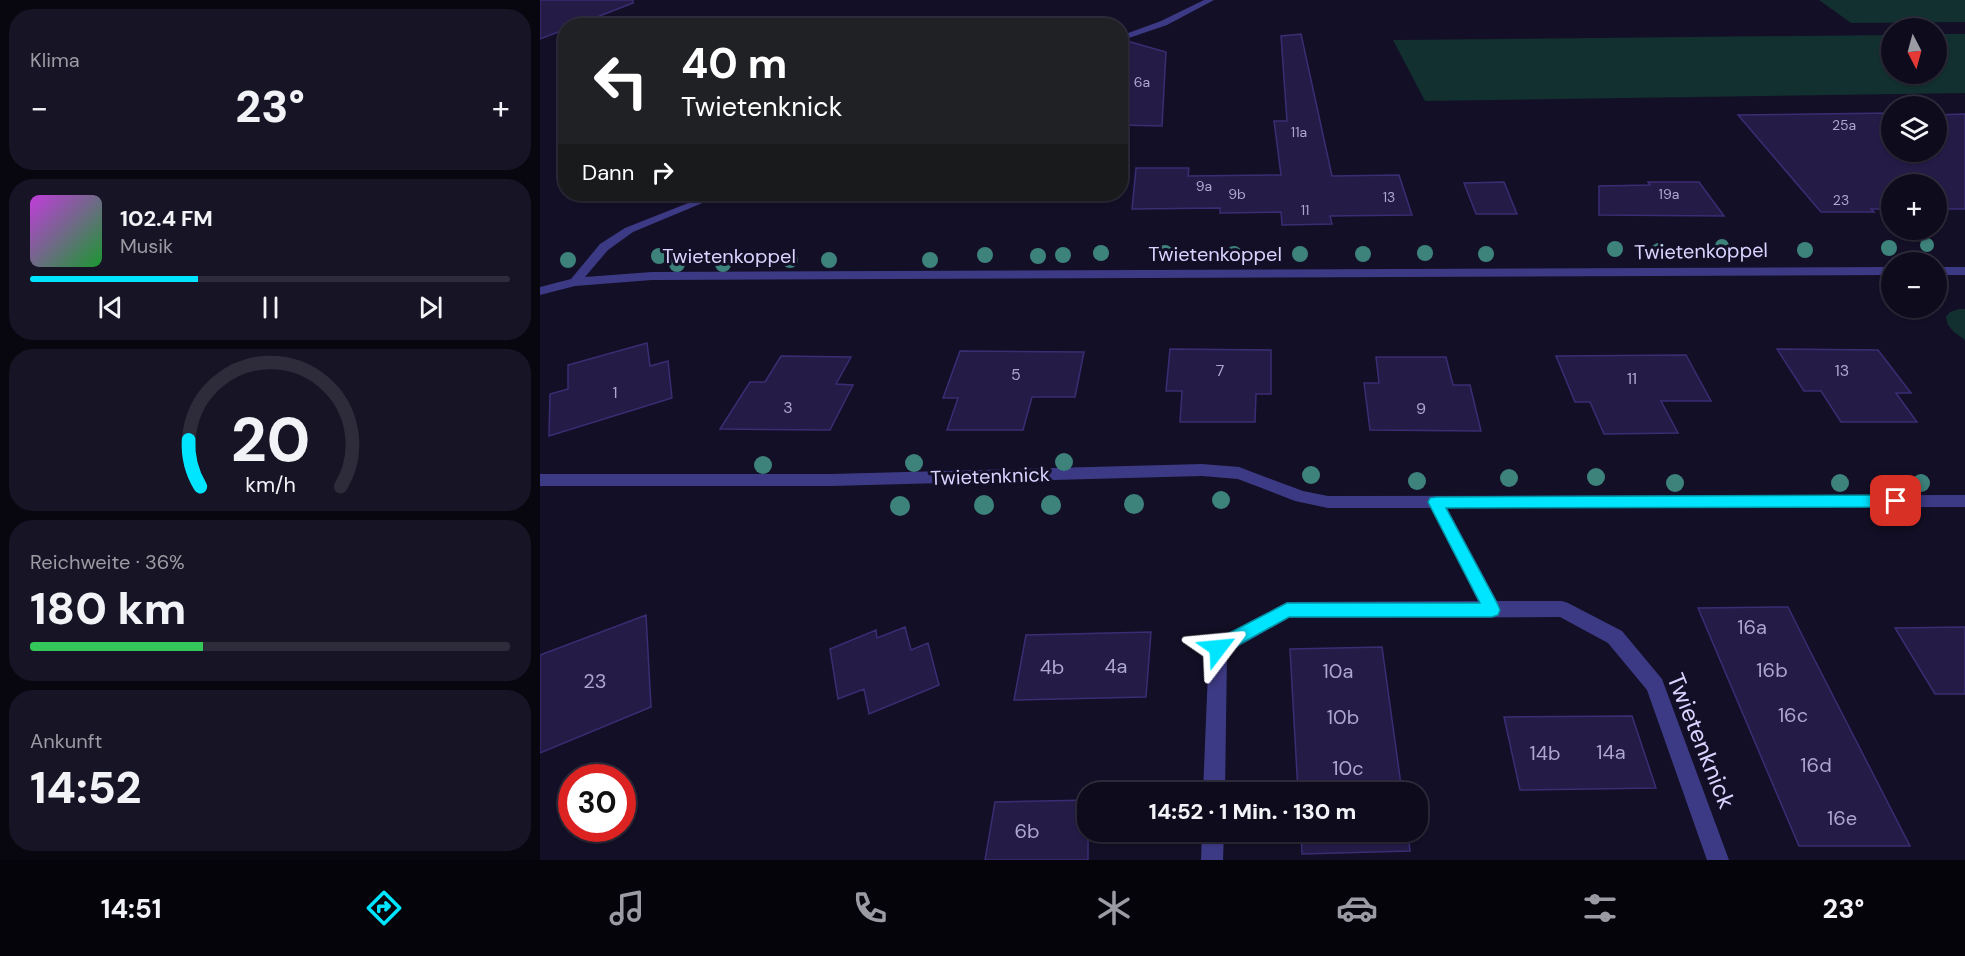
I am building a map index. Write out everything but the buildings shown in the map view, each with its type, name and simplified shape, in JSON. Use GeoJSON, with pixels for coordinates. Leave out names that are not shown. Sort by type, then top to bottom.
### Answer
{"type":"FeatureCollection","features":[{"type":"Feature","properties":{"kind":"street"},"geometry":{"type":"LineString","coordinates":[[1128,36],[1164,23],[1209,0]]}},
{"type":"Feature","properties":{"kind":"street"},"geometry":{"type":"LineString","coordinates":[[575,282],[604,248],[629,230],[702,201]]}},
{"type":"Feature","properties":{"kind":"street","name":"Twietenkoppel"},"geometry":{"type":"LineString","coordinates":[[540,291],[575,282],[612,278],[699,276],[1881,271]]}},
{"type":"Feature","properties":{"kind":"street"},"geometry":{"type":"LineString","coordinates":[[1947,271],[1965,271]]}},
{"type":"Feature","properties":{"kind":"street","name":"Twietenknick"},"geometry":{"type":"LineString","coordinates":[[540,480],[831,480],[1202,470],[1239,473],[1301,497],[1328,502],[1965,501]]}},
{"type":"Feature","properties":{"kind":"street"},"geometry":{"type":"LineString","coordinates":[[1436,502],[1492,610]]}},
{"type":"Feature","properties":{"kind":"street","name":"Twietenknick"},"geometry":{"type":"LineString","coordinates":[[1214,782],[1218,648],[1287,610],[1562,609],[1615,637],[1655,685],[1718,860]]}},
{"type":"Feature","properties":{"kind":"street"},"geometry":{"type":"LineString","coordinates":[[1212,860],[1213,842]]}},
{"type":"Feature","properties":{"kind":"green space"},"geometry":{"type":"Polygon","coordinates":[[[1819,0],[1965,0],[1965,22],[1947,22],[1947,18],[1881,18],[1881,23],[1851,23],[1819,0]]]}},
{"type":"Feature","properties":{"kind":"green space"},"geometry":{"type":"Polygon","coordinates":[[[1947,34],[1965,34],[1965,93],[1425,101],[1393,40],[1881,35],[1881,84],[1947,84],[1947,34]]]}},
{"type":"Feature","properties":{"kind":"green space"},"geometry":{"type":"Polygon","coordinates":[[[1965,309],[1965,340],[1948,325],[1946,318],[1950,312],[1965,309]]]}},
{"type":"Feature","properties":{"kind":"route"},"geometry":{"type":"LineString","coordinates":[[1218,648],[1287,610],[1492,610],[1436,502],[1896,501]]}}]}
